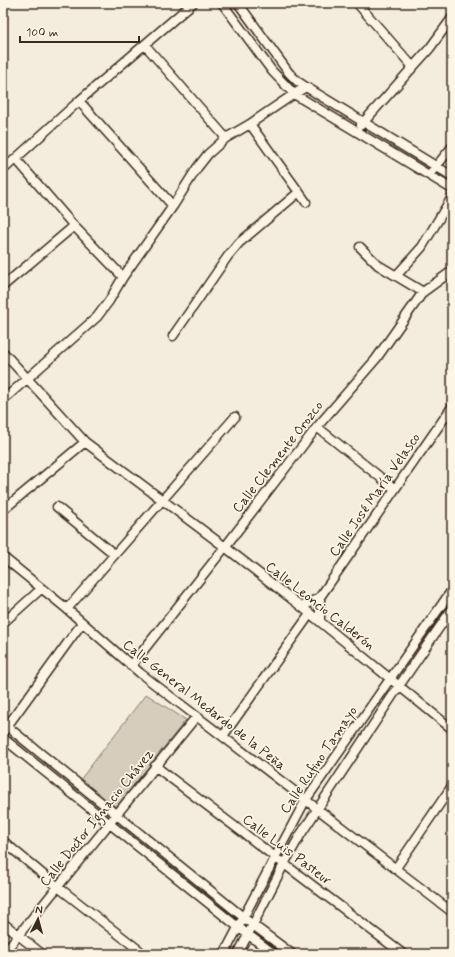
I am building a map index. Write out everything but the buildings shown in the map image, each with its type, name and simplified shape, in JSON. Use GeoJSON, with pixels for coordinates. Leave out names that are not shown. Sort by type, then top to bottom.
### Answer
{"type":"FeatureCollection","features":[{"type":"Feature","properties":{"kind":"street"},"geometry":{"type":"LineString","coordinates":[[3,170],[79,101],[193,3]]}},
{"type":"Feature","properties":{"kind":"street"},"geometry":{"type":"LineString","coordinates":[[234,3],[224,6],[272,71],[294,94],[452,188]]}},
{"type":"Feature","properties":{"kind":"street"},"geometry":{"type":"LineString","coordinates":[[238,3],[289,73],[297,81],[452,176]]}},
{"type":"Feature","properties":{"kind":"street"},"geometry":{"type":"LineString","coordinates":[[357,3],[413,67]]}},
{"type":"Feature","properties":{"kind":"street"},"geometry":{"type":"LineString","coordinates":[[356,132],[430,48],[452,18]]}},
{"type":"Feature","properties":{"kind":"street"},"geometry":{"type":"LineString","coordinates":[[145,45],[226,138]]}},
{"type":"Feature","properties":{"kind":"street"},"geometry":{"type":"LineString","coordinates":[[3,400],[97,317],[204,158],[226,138],[306,87]]}},
{"type":"Feature","properties":{"kind":"street"},"geometry":{"type":"LineString","coordinates":[[79,101],[173,206]]}},
{"type":"Feature","properties":{"kind":"street"},"geometry":{"type":"LineString","coordinates":[[250,124],[306,202]]}},
{"type":"Feature","properties":{"kind":"street"},"geometry":{"type":"LineString","coordinates":[[429,175],[452,147]]}},
{"type":"Feature","properties":{"kind":"street"},"geometry":{"type":"LineString","coordinates":[[16,159],[74,226],[123,277]]}},
{"type":"Feature","properties":{"kind":"street"},"geometry":{"type":"LineString","coordinates":[[173,336],[235,247],[299,192]]}},
{"type":"Feature","properties":{"kind":"street"},"geometry":{"type":"LineString","coordinates":[[396,276],[422,246],[452,197]]}},
{"type":"Feature","properties":{"kind":"street"},"geometry":{"type":"LineString","coordinates":[[3,286],[74,226]]}},
{"type":"Feature","properties":{"kind":"street"},"geometry":{"type":"LineString","coordinates":[[360,247],[378,265],[423,292]]}},
{"type":"Feature","properties":{"kind":"street","name":"Calle Clemente Orozco"},"geometry":{"type":"LineString","coordinates":[[131,666],[317,427],[376,359],[423,292],[452,271]]}},
{"type":"Feature","properties":{"kind":"street","name":"Calle Leoncio Calderón"},"geometry":{"type":"LineString","coordinates":[[3,352],[85,442],[225,547],[320,621],[452,729]]}},
{"type":"Feature","properties":{"kind":"street","name":"Calle José María Velasco"},"geometry":{"type":"LineString","coordinates":[[302,607],[320,598],[452,407]]}},
{"type":"Feature","properties":{"kind":"street"},"geometry":{"type":"LineString","coordinates":[[67,609],[235,417]]}},
{"type":"Feature","properties":{"kind":"street"},"geometry":{"type":"LineString","coordinates":[[317,427],[395,489]]}},
{"type":"Feature","properties":{"kind":"street"},"geometry":{"type":"LineString","coordinates":[[3,510],[85,442]]}},
{"type":"Feature","properties":{"kind":"street"},"geometry":{"type":"LineString","coordinates":[[57,507],[114,554]]}},
{"type":"Feature","properties":{"kind":"street","name":"Calle General Medardo de la Peña"},"geometry":{"type":"LineString","coordinates":[[3,557],[67,609],[131,666],[305,801],[396,868],[452,912]]}},
{"type":"Feature","properties":{"kind":"street"},"geometry":{"type":"LineString","coordinates":[[3,623],[41,589]]}},
{"type":"Feature","properties":{"kind":"street","name":"Calle Rufino Tamayo"},"geometry":{"type":"LineString","coordinates":[[224,954],[305,801],[452,590]]}},
{"type":"Feature","properties":{"kind":"street"},"geometry":{"type":"LineString","coordinates":[[320,598],[320,621]]}},
{"type":"Feature","properties":{"kind":"street","name":"Calle Rufino Tamayo"},"geometry":{"type":"LineString","coordinates":[[238,954],[284,864],[316,809],[452,610]]}},
{"type":"Feature","properties":{"kind":"street"},"geometry":{"type":"LineString","coordinates":[[223,736],[310,614]]}},
{"type":"Feature","properties":{"kind":"street"},"geometry":{"type":"LineString","coordinates":[[82,623],[4,727],[117,815],[253,925],[292,954]]}},
{"type":"Feature","properties":{"kind":"street","name":"Calle Doctor Ignacio Chávez"},"geometry":{"type":"LineString","coordinates":[[3,954],[196,717]]}},
{"type":"Feature","properties":{"kind":"street"},"geometry":{"type":"LineString","coordinates":[[3,738],[238,927],[274,954]]}},
{"type":"Feature","properties":{"kind":"street","name":"Calle Luis Pasteur"},"geometry":{"type":"LineString","coordinates":[[155,766],[403,954]]}},
{"type":"Feature","properties":{"kind":"street"},"geometry":{"type":"LineString","coordinates":[[396,868],[452,786]]}},
{"type":"Feature","properties":{"kind":"street"},"geometry":{"type":"LineString","coordinates":[[3,841],[58,887],[144,954]]}},
{"type":"Feature","properties":{"kind":"street"},"geometry":{"type":"LineString","coordinates":[[3,923],[42,954]]}},
{"type":"Feature","properties":{"kind":"shaded area"},"geometry":{"type":"Polygon","coordinates":[[[146,694],[186,720],[116,807],[80,780],[146,694]]]}}]}
